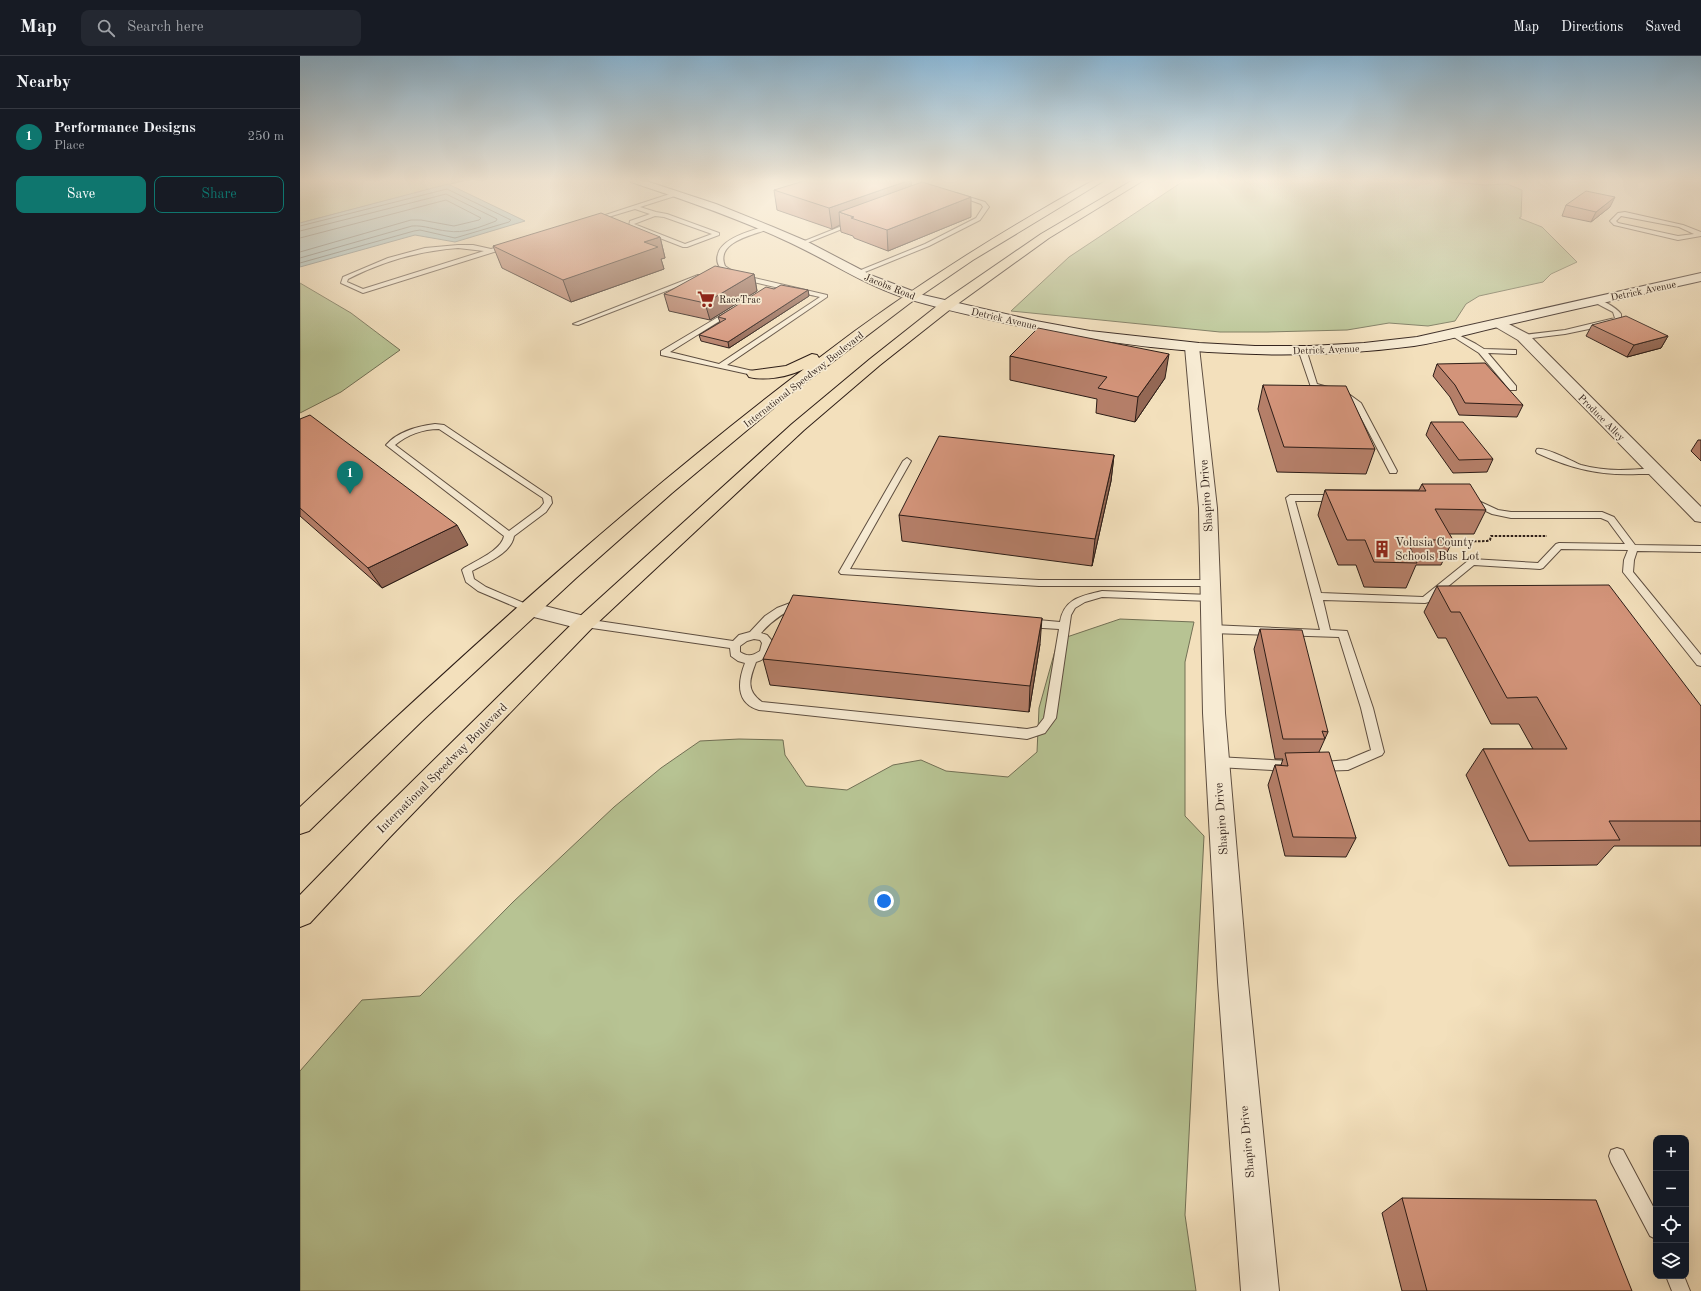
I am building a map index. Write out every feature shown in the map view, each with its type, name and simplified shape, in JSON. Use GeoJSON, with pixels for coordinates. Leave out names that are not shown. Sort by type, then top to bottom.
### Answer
{"type":"FeatureCollection","features":[{"type":"Feature","properties":{"kind":"main road","name":"International Speedway Boulevard"},"geometry":{"type":"LineString","coordinates":[[300,823],[529,609],[659,495],[770,404],[887,315],[964,261],[1002,238]]}},
{"type":"Feature","properties":{"kind":"main road","name":"International Speedway Boulevard"},"geometry":{"type":"LineString","coordinates":[[300,914],[381,829],[585,623],[798,427],[875,362],[947,305],[1043,238]]}},
{"type":"Feature","properties":{"kind":"main road"},"geometry":{"type":"LineString","coordinates":[[754,374],[786,372],[798,368],[852,328],[887,315]]}},
{"type":"Feature","properties":{"kind":"main road"},"geometry":{"type":"LineString","coordinates":[[754,374],[769,382],[773,389],[774,395],[770,404]]}},
{"type":"Feature","properties":{"kind":"main road"},"geometry":{"type":"LineString","coordinates":[[300,805],[388,740]]}},
{"type":"Feature","properties":{"kind":"street","name":"Jacobs Road"},"geometry":{"type":"LineString","coordinates":[[787,238],[894,290],[947,305]]}},
{"type":"Feature","properties":{"kind":"street","name":"Detrick Avenue"},"geometry":{"type":"LineString","coordinates":[[947,305],[1026,324],[1114,339],[1192,347],[1302,350],[1375,347],[1417,341],[1701,277]]}},
{"type":"Feature","properties":{"kind":"street","name":"Produce Alley"},"geometry":{"type":"LineString","coordinates":[[1499,323],[1523,337],[1701,517]]}},
{"type":"Feature","properties":{"kind":"street","name":"Shapiro Drive"},"geometry":{"type":"LineString","coordinates":[[1192,347],[1208,508],[1211,629],[1217,762],[1233,982],[1260,1291]]}},
{"type":"Feature","properties":{"kind":"street"},"geometry":{"type":"LineString","coordinates":[[529,609],[585,623]]}},
{"type":"Feature","properties":{"kind":"lane"},"geometry":{"type":"LineString","coordinates":[[663,238],[685,246],[707,238]]}},
{"type":"Feature","properties":{"kind":"lane"},"geometry":{"type":"LineString","coordinates":[[721,366],[825,296],[735,275],[723,268],[720,265],[719,255],[725,246],[739,238]]}},
{"type":"Feature","properties":{"kind":"lane"},"geometry":{"type":"LineString","coordinates":[[800,244],[817,238]]}},
{"type":"Feature","properties":{"kind":"lane"},"geometry":{"type":"LineString","coordinates":[[858,273],[941,238]]}},
{"type":"Feature","properties":{"kind":"lane"},"geometry":{"type":"LineString","coordinates":[[491,252],[473,247],[437,248],[420,251],[357,271],[345,278],[344,282],[363,291],[491,252],[514,244]]}},
{"type":"Feature","properties":{"kind":"lane"},"geometry":{"type":"LineString","coordinates":[[715,271],[723,268]]}},
{"type":"Feature","properties":{"kind":"lane"},"geometry":{"type":"LineString","coordinates":[[576,324],[708,273]]}},
{"type":"Feature","properties":{"kind":"lane"},"geometry":{"type":"LineString","coordinates":[[769,288],[776,284]]}},
{"type":"Feature","properties":{"kind":"lane"},"geometry":{"type":"LineString","coordinates":[[1523,337],[1565,332],[1613,322],[1619,319],[1618,314],[1615,311],[1594,300]]}},
{"type":"Feature","properties":{"kind":"lane"},"geometry":{"type":"LineString","coordinates":[[736,308],[664,353],[754,374]]}},
{"type":"Feature","properties":{"kind":"lane"},"geometry":{"type":"LineString","coordinates":[[1451,333],[1482,351],[1513,388]]}},
{"type":"Feature","properties":{"kind":"lane"},"geometry":{"type":"LineString","coordinates":[[1302,350],[1317,396]]}},
{"type":"Feature","properties":{"kind":"lane"},"geometry":{"type":"LineString","coordinates":[[1482,351],[1513,352]]}},
{"type":"Feature","properties":{"kind":"lane"},"geometry":{"type":"LineString","coordinates":[[1314,385],[1339,391],[1351,398],[1358,406],[1393,471]]}},
{"type":"Feature","properties":{"kind":"lane"},"geometry":{"type":"LineString","coordinates":[[509,535],[390,445],[396,440],[409,434],[433,426],[441,427],[546,497],[548,503],[544,510],[509,535],[508,542],[499,550],[467,570],[469,580],[482,589],[529,609]]}},
{"type":"Feature","properties":{"kind":"lane"},"geometry":{"type":"LineString","coordinates":[[1540,451],[1561,461],[1585,469],[1623,473],[1656,471]]}},
{"type":"Feature","properties":{"kind":"lane"},"geometry":{"type":"LineString","coordinates":[[907,461],[844,572],[1039,583],[1210,590]]}},
{"type":"Feature","properties":{"kind":"lane"},"geometry":{"type":"LineString","coordinates":[[1326,633],[1290,498],[1345,498]]}},
{"type":"Feature","properties":{"kind":"lane"},"geometry":{"type":"LineString","coordinates":[[1464,498],[1495,512],[1511,515],[1602,515],[1611,518],[1633,549]]}},
{"type":"Feature","properties":{"kind":"lane"},"geometry":{"type":"LineString","coordinates":[[1317,596],[1425,600],[1472,562],[1540,566],[1559,546],[1701,550]]}},
{"type":"Feature","properties":{"kind":"lane"},"geometry":{"type":"LineString","coordinates":[[1633,549],[1629,560],[1628,572],[1701,662]]}},
{"type":"Feature","properties":{"kind":"lane"},"geometry":{"type":"LineString","coordinates":[[752,659],[744,682],[746,692],[751,701],[759,706],[1027,734],[1037,733],[1043,729],[1050,718],[1066,615],[1071,606],[1081,600],[1102,594],[1210,590]]}},
{"type":"Feature","properties":{"kind":"lane"},"geometry":{"type":"LineString","coordinates":[[754,636],[767,619],[778,611],[794,604],[812,602]]}},
{"type":"Feature","properties":{"kind":"lane"},"geometry":{"type":"LineString","coordinates":[[1018,622],[1064,626]]}},
{"type":"Feature","properties":{"kind":"lane"},"geometry":{"type":"LineString","coordinates":[[585,623],[735,645]]}},
{"type":"Feature","properties":{"kind":"lane"},"geometry":{"type":"LineString","coordinates":[[1211,629],[1343,634],[1367,708],[1378,752],[1348,765],[1306,766],[1217,762]]}},
{"type":"Feature","properties":{"kind":"lane"},"geometry":{"type":"LineString","coordinates":[[754,636],[764,638],[769,644],[766,652],[752,659],[741,658],[738,656],[735,653],[735,645],[743,638],[754,636]]}},
{"type":"Feature","properties":{"kind":"lane"},"geometry":{"type":"LineString","coordinates":[[1617,1156],[1653,1224]]}},
{"type":"Feature","properties":{"kind":"lane"},"geometry":{"type":"LineString","coordinates":[[1675,1279],[1681,1291]]}},
{"type":"Feature","properties":{"kind":"green space"},"geometry":{"type":"Polygon","coordinates":[[[1098,238],[1553,238],[1577,262],[1551,274],[1543,282],[1479,296],[1466,304],[1455,321],[1428,326],[1389,323],[1347,330],[1220,332],[1011,311],[1069,257],[1098,238]]]}},
{"type":"Feature","properties":{"kind":"green space"},"geometry":{"type":"Polygon","coordinates":[[[300,283],[351,313],[400,350],[341,392],[300,413],[300,283]]]}},
{"type":"Feature","properties":{"kind":"green space"},"geometry":{"type":"Polygon","coordinates":[[[1120,619],[1194,622],[1185,662],[1185,816],[1204,836],[1185,1215],[1196,1291],[300,1291],[300,1071],[362,1000],[420,996],[513,902],[614,807],[661,768],[700,741],[739,739],[783,740],[785,755],[806,786],[847,790],[893,765],[921,760],[946,771],[1008,777],[1037,752],[1039,708],[1058,640],[1120,619]]]}},
{"type":"Feature","properties":{"kind":"water"},"geometry":{"type":"Polygon","coordinates":[[[300,238],[406,238],[300,267],[300,238]]]}},
{"type":"Feature","properties":{"kind":"water"},"geometry":{"type":"Polygon","coordinates":[[[430,238],[470,238],[455,242],[430,238]]]}},
{"type":"Feature","properties":{"kind":"building"},"geometry":{"type":"Polygon","coordinates":[[[520,238],[658,238],[644,242],[658,247],[563,280],[493,246],[520,238]]]}},
{"type":"Feature","properties":{"kind":"building"},"geometry":{"type":"Polygon","coordinates":[[[715,266],[754,274],[705,303],[664,294],[715,266]]]}},
{"type":"Feature","properties":{"kind":"building"},"geometry":{"type":"Polygon","coordinates":[[[781,285],[808,290],[728,342],[699,335],[726,319],[718,317],[766,287],[774,289],[781,285]]]}},
{"type":"Feature","properties":{"kind":"building"},"geometry":{"type":"Polygon","coordinates":[[[1626,316],[1668,336],[1634,345],[1592,325],[1626,316]]]}},
{"type":"Feature","properties":{"kind":"building"},"geometry":{"type":"Polygon","coordinates":[[[1038,328],[1169,354],[1138,397],[1098,388],[1107,377],[1010,356],[1038,328]]]}},
{"type":"Feature","properties":{"kind":"building"},"geometry":{"type":"Polygon","coordinates":[[[1485,363],[1523,405],[1465,403],[1455,385],[1437,364],[1485,363]]]}},
{"type":"Feature","properties":{"kind":"building"},"geometry":{"type":"Polygon","coordinates":[[[1263,385],[1346,386],[1375,449],[1284,447],[1263,385]]]}},
{"type":"Feature","properties":{"kind":"building"},"geometry":{"type":"Polygon","coordinates":[[[310,415],[457,525],[368,568],[300,508],[300,419],[310,415]]]}},
{"type":"Feature","properties":{"kind":"building"},"geometry":{"type":"Polygon","coordinates":[[[1431,422],[1463,422],[1493,459],[1459,460],[1431,422]]]}},
{"type":"Feature","properties":{"kind":"building"},"geometry":{"type":"Polygon","coordinates":[[[939,436],[1114,455],[1095,539],[899,515],[939,436]]]}},
{"type":"Feature","properties":{"kind":"building"},"geometry":{"type":"Polygon","coordinates":[[[1422,484],[1470,484],[1486,510],[1435,509],[1453,540],[1407,540],[1417,563],[1374,562],[1365,540],[1347,540],[1325,490],[1426,491],[1422,484]]]}},
{"type":"Feature","properties":{"kind":"building"},"geometry":{"type":"Polygon","coordinates":[[[1609,585],[1701,706],[1701,821],[1609,821],[1620,840],[1529,841],[1483,749],[1567,749],[1537,697],[1507,698],[1460,612],[1451,612],[1437,586],[1609,585]]]}},
{"type":"Feature","properties":{"kind":"building"},"geometry":{"type":"Polygon","coordinates":[[[793,595],[1042,618],[1030,686],[763,659],[793,595]]]}},
{"type":"Feature","properties":{"kind":"building"},"geometry":{"type":"Polygon","coordinates":[[[1260,629],[1302,630],[1328,732],[1322,731],[1325,739],[1283,739],[1260,629]]]}},
{"type":"Feature","properties":{"kind":"building"},"geometry":{"type":"Polygon","coordinates":[[[1329,752],[1356,838],[1293,837],[1275,765],[1288,766],[1285,753],[1329,752]]]}},
{"type":"Feature","properties":{"kind":"building"},"geometry":{"type":"Polygon","coordinates":[[[1402,1198],[1596,1200],[1632,1291],[1427,1291],[1402,1198]]]}},
{"type":"Feature","properties":{"kind":"place","name":"RaceTrac"},"geometry":{"type":"Point","coordinates":[706,299]}},
{"type":"Feature","properties":{"kind":"place","name":"Performance Designs"},"geometry":{"type":"Point","coordinates":[350,494]}},
{"type":"Feature","properties":{"kind":"place","name":"Volusia County Schools Bus Lot"},"geometry":{"type":"Point","coordinates":[1382,549]}}]}
